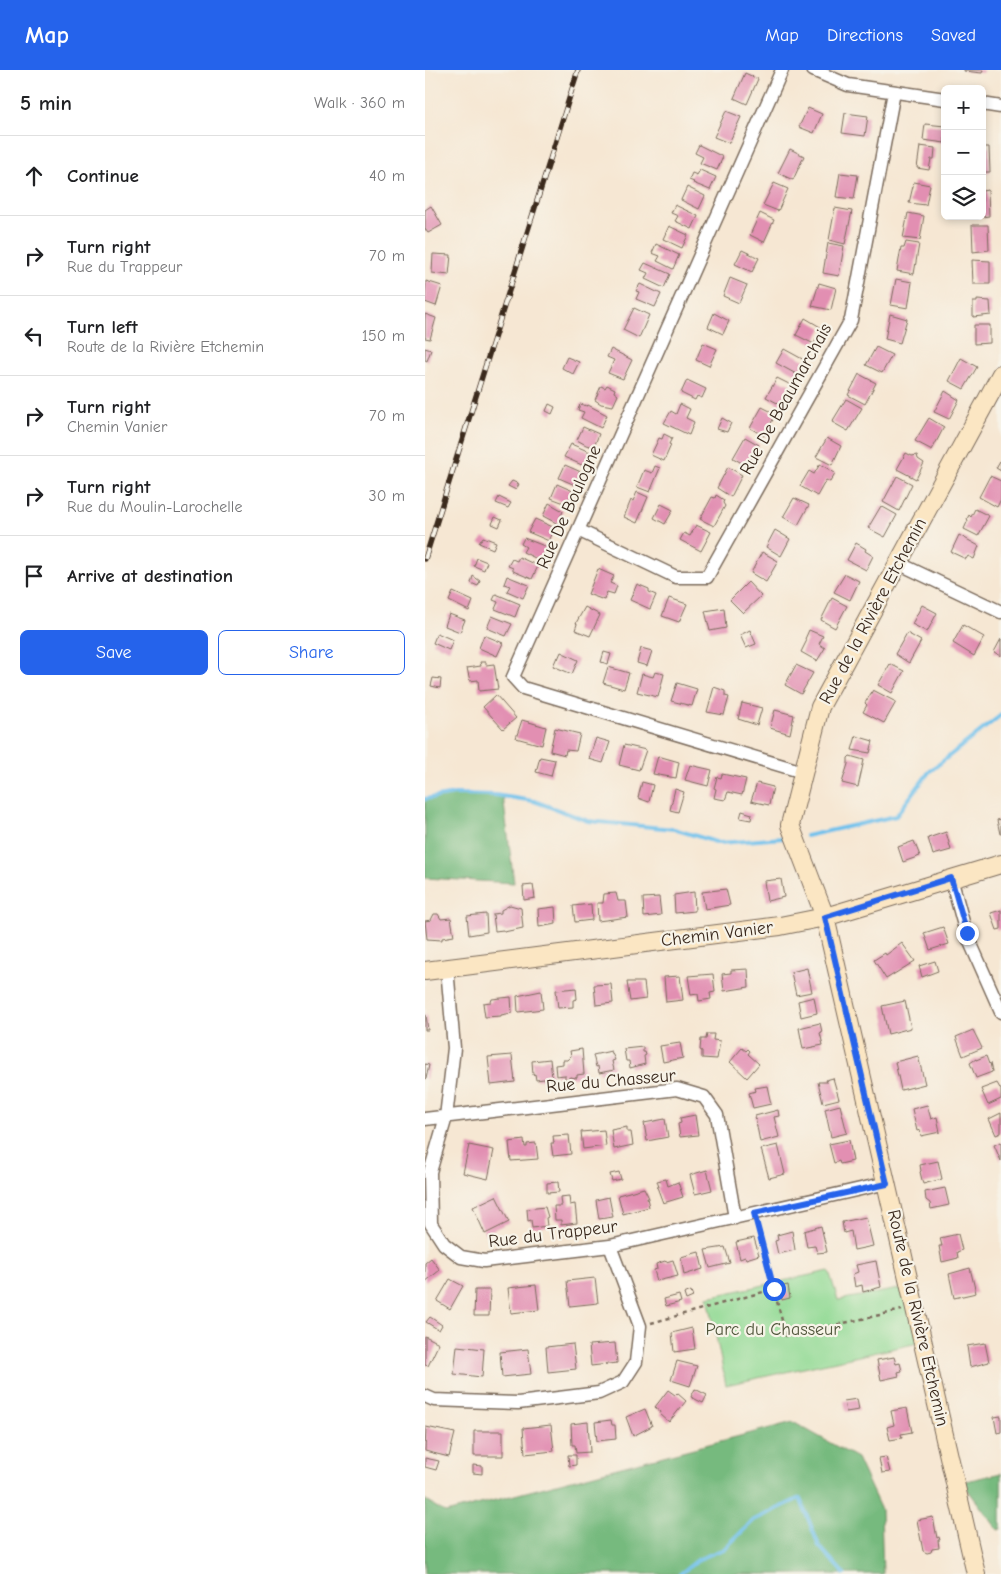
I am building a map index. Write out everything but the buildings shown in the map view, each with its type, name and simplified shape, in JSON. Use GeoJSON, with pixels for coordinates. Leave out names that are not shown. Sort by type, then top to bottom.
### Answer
{"type":"FeatureCollection","features":[{"type":"Feature","properties":{"kind":"street","name":"Rue De Boulogne"},"geometry":{"type":"LineString","coordinates":[[782,70],[513,677],[523,688],[803,772]]}},
{"type":"Feature","properties":{"kind":"street"},"geometry":{"type":"LineString","coordinates":[[813,70],[848,85],[941,98]]}},
{"type":"Feature","properties":{"kind":"street","name":"Rue De Beaumarchais"},"geometry":{"type":"LineString","coordinates":[[578,530],[676,577],[707,577],[851,320],[894,92]]}},
{"type":"Feature","properties":{"kind":"street"},"geometry":{"type":"LineString","coordinates":[[986,105],[1001,107]]}},
{"type":"Feature","properties":{"kind":"street","name":"Rue de la Rivière Etchemin"},"geometry":{"type":"LineString","coordinates":[[825,917],[790,825],[820,707],[1001,374]]}},
{"type":"Feature","properties":{"kind":"street"},"geometry":{"type":"LineString","coordinates":[[898,563],[1001,612]]}},
{"type":"Feature","properties":{"kind":"street","name":"Chemin Vanier"},"geometry":{"type":"LineString","coordinates":[[425,971],[781,926],[825,917],[1001,864]]}},
{"type":"Feature","properties":{"kind":"street"},"geometry":{"type":"LineString","coordinates":[[951,878],[967,933],[1000,1005]]}},
{"type":"Feature","properties":{"kind":"street","name":"Route de la Rivière Etchemin"},"geometry":{"type":"LineString","coordinates":[[825,917],[976,1574]]}},
{"type":"Feature","properties":{"kind":"street","name":"Rue du Trappeur"},"geometry":{"type":"LineString","coordinates":[[447,968],[454,1048],[446,1117],[429,1172],[431,1224],[444,1244],[461,1257],[484,1261],[610,1246],[887,1184]]}},
{"type":"Feature","properties":{"kind":"street","name":"Rue du Chasseur"},"geometry":{"type":"LineString","coordinates":[[425,1119],[677,1089],[704,1097],[717,1115],[735,1218]]}},
{"type":"Feature","properties":{"kind":"street"},"geometry":{"type":"LineString","coordinates":[[425,1396],[434,1400],[518,1403],[599,1393],[623,1382],[636,1362],[640,1326],[610,1246]]}},
{"type":"Feature","properties":{"kind":"path"},"geometry":{"type":"LineString","coordinates":[[754,1213],[786,1336],[915,1307]]}},
{"type":"Feature","properties":{"kind":"path"},"geometry":{"type":"LineString","coordinates":[[640,1326],[774,1289]]}},
{"type":"Feature","properties":{"kind":"green space"},"geometry":{"type":"Polygon","coordinates":[[[455,794],[503,796],[514,883],[425,878],[425,799],[455,794]]]}},
{"type":"Feature","properties":{"kind":"green space","name":"Parc du Chasseur"},"geometry":{"type":"Polygon","coordinates":[[[829,1271],[838,1300],[910,1287],[923,1342],[726,1385],[708,1297],[829,1271]]]}},
{"type":"Feature","properties":{"kind":"green space"},"geometry":{"type":"Polygon","coordinates":[[[793,1422],[857,1458],[881,1510],[883,1574],[425,1574],[425,1500],[446,1513],[793,1422]]]}},
{"type":"Feature","properties":{"kind":"green space"},"geometry":{"type":"Polygon","coordinates":[[[1001,1473],[1001,1529],[998,1530],[962,1482],[1001,1473]]]}},
{"type":"Feature","properties":{"kind":"waterway"},"geometry":{"type":"LineString","coordinates":[[806,836],[896,816],[929,772],[1001,715]]}},
{"type":"Feature","properties":{"kind":"waterway"},"geometry":{"type":"LineString","coordinates":[[425,799],[455,794],[495,795],[534,801],[588,821],[674,829],[719,843],[783,838]]}},
{"type":"Feature","properties":{"kind":"waterway"},"geometry":{"type":"LineString","coordinates":[[680,1574],[699,1559],[724,1549],[754,1520],[800,1498],[819,1546],[844,1574]]}},
{"type":"Feature","properties":{"kind":"railway"},"geometry":{"type":"LineString","coordinates":[[425,559],[578,70]]}},
{"type":"Feature","properties":{"kind":"route"},"geometry":{"type":"LineString","coordinates":[[774,1289],[754,1213],[887,1184],[825,917],[951,878],[967,933]]}}]}
